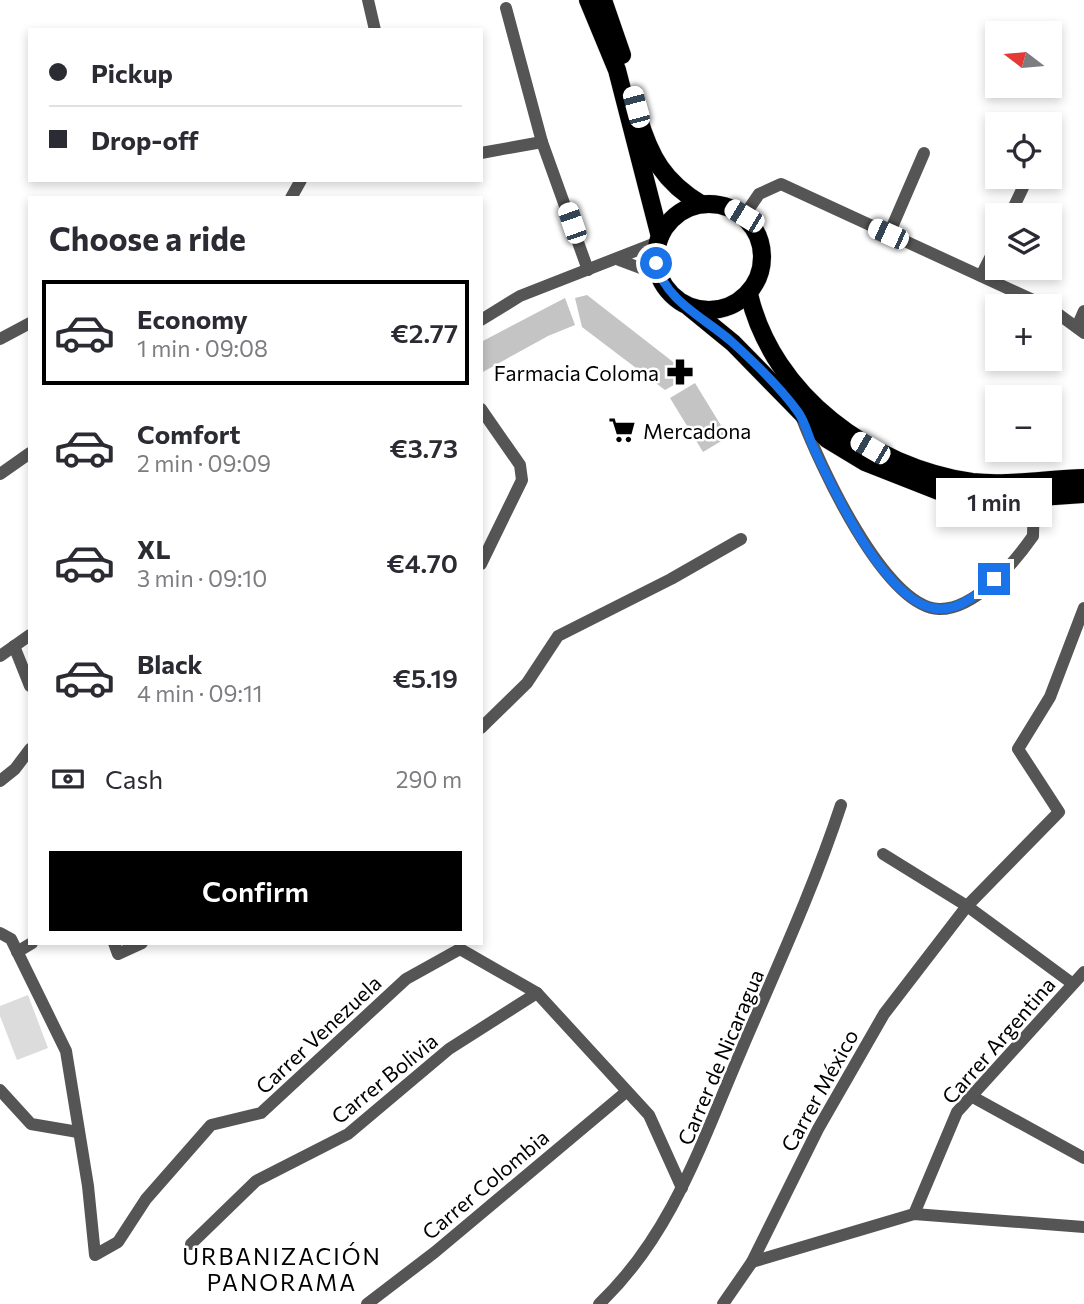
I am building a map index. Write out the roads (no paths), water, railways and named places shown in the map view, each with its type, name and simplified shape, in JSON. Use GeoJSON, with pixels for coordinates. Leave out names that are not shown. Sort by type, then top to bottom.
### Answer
{"type":"FeatureCollection","features":[{"type":"Feature","properties":{"kind":"main road"},"geometry":{"type":"LineString","coordinates":[[588,0],[617,70],[659,240],[659,275],[676,299],[733,343],[827,439],[897,477],[949,495],[1034,497],[1084,494]]}},
{"type":"Feature","properties":{"kind":"main road"},"geometry":{"type":"LineString","coordinates":[[603,0],[612,18],[642,130],[664,176],[678,190],[701,204]]}},
{"type":"Feature","properties":{"kind":"main road"},"geometry":{"type":"LineString","coordinates":[[659,240],[669,222],[683,210],[701,204],[723,206],[744,216],[755,229],[762,245],[763,262],[758,279],[748,294],[736,304],[721,310],[705,311],[689,307]]}},
{"type":"Feature","properties":{"kind":"main road"},"geometry":{"type":"LineString","coordinates":[[748,294],[764,338],[785,373],[816,407],[851,437],[889,459],[933,474],[975,482],[1084,478]]}},
{"type":"Feature","properties":{"kind":"street"},"geometry":{"type":"LineString","coordinates":[[368,0],[375,28]]}},
{"type":"Feature","properties":{"kind":"street"},"geometry":{"type":"LineString","coordinates":[[506,8],[542,142],[588,270]]}},
{"type":"Feature","properties":{"kind":"street"},"geometry":{"type":"LineString","coordinates":[[483,153],[542,142]]}},
{"type":"Feature","properties":{"kind":"street"},"geometry":{"type":"LineString","coordinates":[[888,234],[925,153]]}},
{"type":"Feature","properties":{"kind":"street"},"geometry":{"type":"LineString","coordinates":[[744,216],[759,194],[781,184],[1020,294]]}},
{"type":"Feature","properties":{"kind":"street"},"geometry":{"type":"LineString","coordinates":[[483,319],[520,296],[619,260],[659,240]]}},
{"type":"Feature","properties":{"kind":"street"},"geometry":{"type":"LineString","coordinates":[[619,260],[659,275]]}},
{"type":"Feature","properties":{"kind":"street"},"geometry":{"type":"LineString","coordinates":[[981,276],[985,268]]}},
{"type":"Feature","properties":{"kind":"street"},"geometry":{"type":"LineString","coordinates":[[1062,317],[1080,330],[1084,312]]}},
{"type":"Feature","properties":{"kind":"street"},"geometry":{"type":"LineString","coordinates":[[0,339],[28,324]]}},
{"type":"Feature","properties":{"kind":"street"},"geometry":{"type":"LineString","coordinates":[[483,412],[520,465],[522,472],[517,491],[483,560]]}},
{"type":"Feature","properties":{"kind":"street"},"geometry":{"type":"LineString","coordinates":[[799,413],[814,450],[864,541],[894,585],[916,603],[937,609],[955,607],[979,594],[1024,548],[1032,536],[1034,497]]}},
{"type":"Feature","properties":{"kind":"street"},"geometry":{"type":"LineString","coordinates":[[0,474],[28,454]]}},
{"type":"Feature","properties":{"kind":"street"},"geometry":{"type":"LineString","coordinates":[[483,726],[527,683],[558,636],[671,579],[741,539]]}},
{"type":"Feature","properties":{"kind":"street","name":"Carrer México"},"geometry":{"type":"LineString","coordinates":[[723,1304],[752,1262],[818,1129],[884,1014],[967,906],[1059,811],[1018,749],[1050,697],[1084,608]]}},
{"type":"Feature","properties":{"kind":"street"},"geometry":{"type":"LineString","coordinates":[[0,656],[28,636]]}},
{"type":"Feature","properties":{"kind":"street"},"geometry":{"type":"LineString","coordinates":[[14,646],[28,681]]}},
{"type":"Feature","properties":{"kind":"street"},"geometry":{"type":"LineString","coordinates":[[0,781],[15,769],[28,752]]}},
{"type":"Feature","properties":{"kind":"street","name":"Carrer de Nicaragua"},"geometry":{"type":"LineString","coordinates":[[600,1304],[622,1283],[650,1245],[696,1164],[740,1054],[815,884],[841,805]]}},
{"type":"Feature","properties":{"kind":"street"},"geometry":{"type":"LineString","coordinates":[[883,854],[967,906],[1073,984]]}},
{"type":"Feature","properties":{"kind":"street","name":"Carrer Venezuela"},"geometry":{"type":"LineString","coordinates":[[0,933],[11,939],[66,1051],[88,1186],[95,1255],[118,1242],[146,1199],[211,1125],[261,1113],[406,979],[460,949],[537,993],[649,1115],[682,1188]]}},
{"type":"Feature","properties":{"kind":"street"},"geometry":{"type":"LineString","coordinates":[[17,952],[29,945]]}},
{"type":"Feature","properties":{"kind":"street"},"geometry":{"type":"LineString","coordinates":[[115,945],[118,954],[138,945]]}},
{"type":"Feature","properties":{"kind":"street","name":"Carrer Argentina"},"geometry":{"type":"LineString","coordinates":[[914,1214],[957,1112],[1084,972]]}},
{"type":"Feature","properties":{"kind":"street","name":"Carrer Bolivia"},"geometry":{"type":"LineString","coordinates":[[191,1244],[256,1181],[348,1134],[449,1049],[537,993]]}},
{"type":"Feature","properties":{"kind":"street"},"geometry":{"type":"LineString","coordinates":[[0,1090],[31,1124],[78,1132]]}},
{"type":"Feature","properties":{"kind":"street","name":"Carrer Colombia"},"geometry":{"type":"LineString","coordinates":[[367,1304],[435,1252],[626,1092]]}},
{"type":"Feature","properties":{"kind":"street"},"geometry":{"type":"LineString","coordinates":[[971,1096],[1084,1158]]}},
{"type":"Feature","properties":{"kind":"street"},"geometry":{"type":"LineString","coordinates":[[752,1262],[914,1214],[1084,1227]]}},
{"type":"Feature","properties":{"kind":"place","name":"Farmacia Coloma"},"geometry":{"type":"Point","coordinates":[680,372]}},
{"type":"Feature","properties":{"kind":"place","name":"Mercadona"},"geometry":{"type":"Point","coordinates":[622,430]}},
{"type":"Feature","properties":{"kind":"district","name":"URBANIZACIÓN PANORAMA"},"geometry":{"type":"Point","coordinates":[282,1269]}}]}
